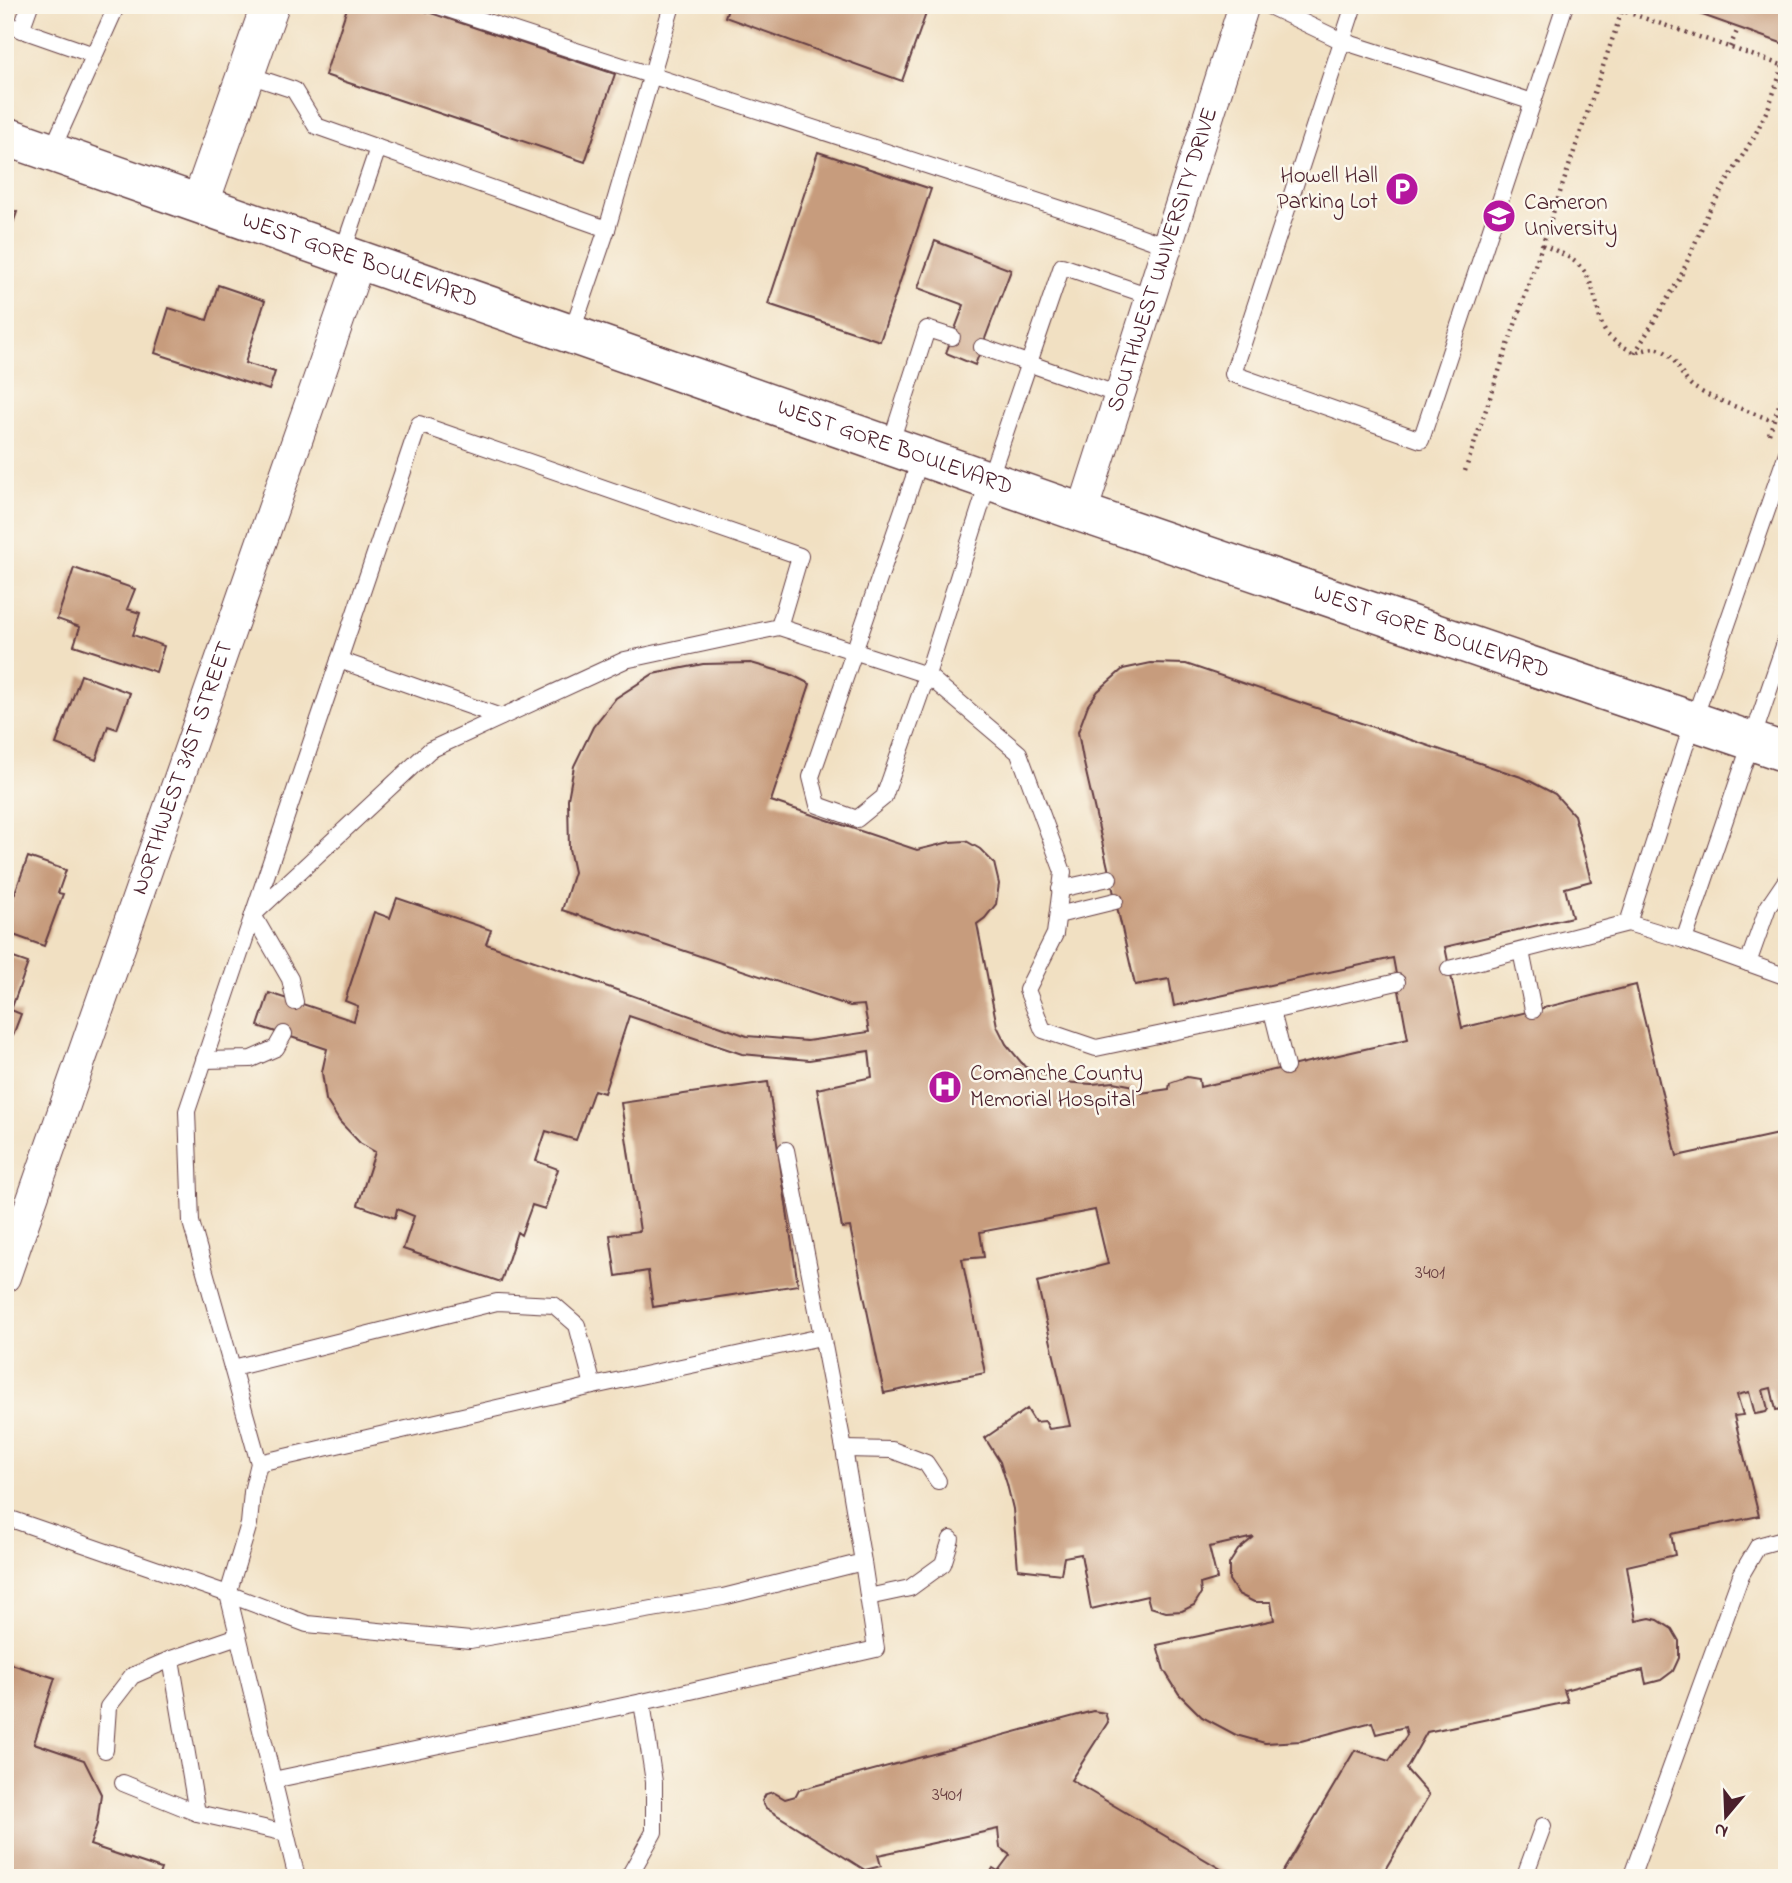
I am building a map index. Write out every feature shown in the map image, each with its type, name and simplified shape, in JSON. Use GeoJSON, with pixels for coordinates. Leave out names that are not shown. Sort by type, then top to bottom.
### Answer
{"type":"FeatureCollection","features":[{"type":"Feature","properties":{"kind":"main road","name":"WEST GORE BOULEVARD"},"geometry":{"type":"LineString","coordinates":[[5,136],[1082,513],[1787,753]]}},
{"type":"Feature","properties":{"kind":"street"},"geometry":{"type":"LineString","coordinates":[[200,204],[270,5]]}},
{"type":"Feature","properties":{"kind":"street","name":"SOUTHWEST UNIVERSITY DRIVE"},"geometry":{"type":"LineString","coordinates":[[1082,513],[1244,5]]}},
{"type":"Feature","properties":{"kind":"street","name":"NORTHWEST 31ST STREET"},"geometry":{"type":"LineString","coordinates":[[5,1277],[351,257]]}},
{"type":"Feature","properties":{"kind":"lane"},"geometry":{"type":"LineString","coordinates":[[21,30],[30,5]]}},
{"type":"Feature","properties":{"kind":"lane"},"geometry":{"type":"LineString","coordinates":[[51,152],[117,5]]}},
{"type":"Feature","properties":{"kind":"lane"},"geometry":{"type":"LineString","coordinates":[[435,5],[1096,220],[1167,246]]}},
{"type":"Feature","properties":{"kind":"lane"},"geometry":{"type":"LineString","coordinates":[[570,334],[607,229],[672,5]]}},
{"type":"Feature","properties":{"kind":"lane"},"geometry":{"type":"LineString","coordinates":[[1267,5],[1342,41],[1533,102]]}},
{"type":"Feature","properties":{"kind":"lane"},"geometry":{"type":"LineString","coordinates":[[1354,5],[1233,374],[1421,440],[1565,5]]}},
{"type":"Feature","properties":{"kind":"lane"},"geometry":{"type":"LineString","coordinates":[[5,24],[94,55]]}},
{"type":"Feature","properties":{"kind":"lane"},"geometry":{"type":"LineString","coordinates":[[246,74],[294,90],[316,126],[607,229]]}},
{"type":"Feature","properties":{"kind":"lane"},"geometry":{"type":"LineString","coordinates":[[351,257],[378,148]]}},
{"type":"Feature","properties":{"kind":"lane"},"geometry":{"type":"LineString","coordinates":[[953,337],[927,329],[906,451],[854,651],[811,777],[818,805],[857,819],[884,797],[1062,266],[1150,296]]}},
{"type":"Feature","properties":{"kind":"lane"},"geometry":{"type":"LineString","coordinates":[[982,347],[1119,395]]}},
{"type":"Feature","properties":{"kind":"lane"},"geometry":{"type":"LineString","coordinates":[[297,1878],[228,1594],[249,1524],[260,1463],[191,1222],[187,1111],[418,424],[800,556],[779,627]]}},
{"type":"Feature","properties":{"kind":"lane"},"geometry":{"type":"LineString","coordinates":[[1628,923],[1693,722],[1787,453]]}},
{"type":"Feature","properties":{"kind":"lane"},"geometry":{"type":"LineString","coordinates":[[253,915],[430,750],[625,660],[779,627],[927,675],[1019,752],[1062,872],[1055,934],[1027,990],[1043,1030],[1096,1048],[1397,982]]}},
{"type":"Feature","properties":{"kind":"lane"},"geometry":{"type":"LineString","coordinates":[[1684,940],[1787,637]]}},
{"type":"Feature","properties":{"kind":"lane"},"geometry":{"type":"LineString","coordinates":[[340,660],[501,717]]}},
{"type":"Feature","properties":{"kind":"lane"},"geometry":{"type":"LineString","coordinates":[[1060,889],[1109,878]]}},
{"type":"Feature","properties":{"kind":"lane"},"geometry":{"type":"LineString","coordinates":[[1748,963],[1769,906],[1787,879]]}},
{"type":"Feature","properties":{"kind":"lane"},"geometry":{"type":"LineString","coordinates":[[1058,915],[1115,901]]}},
{"type":"Feature","properties":{"kind":"lane"},"geometry":{"type":"LineString","coordinates":[[253,915],[290,979],[295,1002]]}},
{"type":"Feature","properties":{"kind":"lane"},"geometry":{"type":"LineString","coordinates":[[1450,969],[1628,923],[1787,977]]}},
{"type":"Feature","properties":{"kind":"lane"},"geometry":{"type":"LineString","coordinates":[[1521,951],[1533,1010]]}},
{"type":"Feature","properties":{"kind":"lane"},"geometry":{"type":"LineString","coordinates":[[1272,1011],[1286,1067]]}},
{"type":"Feature","properties":{"kind":"lane"},"geometry":{"type":"LineString","coordinates":[[204,1060],[251,1059],[276,1048],[284,1034]]}},
{"type":"Feature","properties":{"kind":"lane"},"geometry":{"type":"LineString","coordinates":[[273,1780],[642,1702],[876,1649],[844,1449],[786,1150]]}},
{"type":"Feature","properties":{"kind":"lane"},"geometry":{"type":"LineString","coordinates":[[233,1368],[497,1302],[554,1306],[577,1325],[593,1386]]}},
{"type":"Feature","properties":{"kind":"lane"},"geometry":{"type":"LineString","coordinates":[[260,1463],[593,1386],[821,1337]]}},
{"type":"Feature","properties":{"kind":"lane"},"geometry":{"type":"LineString","coordinates":[[844,1449],[892,1450],[926,1463],[938,1481]]}},
{"type":"Feature","properties":{"kind":"lane"},"geometry":{"type":"LineString","coordinates":[[5,1517],[307,1624],[470,1640],[723,1597],[863,1562]]}},
{"type":"Feature","properties":{"kind":"lane"},"geometry":{"type":"LineString","coordinates":[[1631,1878],[1741,1576],[1758,1546],[1787,1538]]}},
{"type":"Feature","properties":{"kind":"lane"},"geometry":{"type":"LineString","coordinates":[[868,1597],[910,1588],[943,1564],[951,1539]]}},
{"type":"Feature","properties":{"kind":"lane"},"geometry":{"type":"LineString","coordinates":[[105,1750],[108,1707],[132,1676],[171,1659],[238,1636]]}},
{"type":"Feature","properties":{"kind":"lane"},"geometry":{"type":"LineString","coordinates":[[171,1659],[197,1813]]}},
{"type":"Feature","properties":{"kind":"lane"},"geometry":{"type":"LineString","coordinates":[[628,1878],[654,1832],[654,1782],[642,1702]]}},
{"type":"Feature","properties":{"kind":"lane"},"geometry":{"type":"LineString","coordinates":[[123,1783],[197,1813],[286,1833]]}},
{"type":"Feature","properties":{"kind":"lane"},"geometry":{"type":"LineString","coordinates":[[1524,1878],[1543,1826]]}},
{"type":"Feature","properties":{"kind":"path"},"geometry":{"type":"LineString","coordinates":[[1606,5],[1623,8],[1785,66],[1755,135],[1709,211],[1680,278],[1635,353]]}},
{"type":"Feature","properties":{"kind":"path"},"geometry":{"type":"LineString","coordinates":[[1465,471],[1623,8]]}},
{"type":"Feature","properties":{"kind":"path"},"geometry":{"type":"LineString","coordinates":[[1730,47],[1737,31]]}},
{"type":"Feature","properties":{"kind":"path"},"geometry":{"type":"LineString","coordinates":[[1542,245],[1573,259],[1584,270],[1606,334],[1618,344],[1635,353],[1654,348],[1666,352],[1675,360],[1688,383],[1700,391],[1773,421]]}},
{"type":"Feature","properties":{"kind":"building"},"geometry":{"type":"Polygon","coordinates":[[[348,5],[407,5],[615,74],[585,162],[325,75],[348,5]]]}},
{"type":"Feature","properties":{"kind":"building"},"geometry":{"type":"Polygon","coordinates":[[[729,5],[929,5],[902,81],[725,17],[729,5]]]}},
{"type":"Feature","properties":{"kind":"building"},"geometry":{"type":"Polygon","coordinates":[[[1690,5],[1787,5],[1787,45],[1688,10],[1690,5]]]}},
{"type":"Feature","properties":{"kind":"building"},"geometry":{"type":"Polygon","coordinates":[[[818,152],[931,189],[880,341],[768,304],[818,152]]]}},
{"type":"Feature","properties":{"kind":"building"},"geometry":{"type":"Polygon","coordinates":[[[5,208],[17,212],[6,243],[5,243],[5,208]]]}},
{"type":"Feature","properties":{"kind":"building"},"geometry":{"type":"Polygon","coordinates":[[[935,241],[1011,270],[975,365],[946,353],[964,305],[918,288],[935,241]]]}},
{"type":"Feature","properties":{"kind":"building"},"geometry":{"type":"Polygon","coordinates":[[[218,285],[265,301],[245,363],[275,372],[269,390],[155,353],[169,308],[207,320],[218,285]]]}},
{"type":"Feature","properties":{"kind":"building"},"geometry":{"type":"Polygon","coordinates":[[[74,568],[135,589],[127,609],[140,613],[133,635],[164,646],[156,672],[74,645],[80,627],[57,619],[74,568]]]}},
{"type":"Feature","properties":{"kind":"building","name":"Comanche County Memorial Hospital"},"geometry":{"type":"Polygon","coordinates":[[[751,663],[790,674],[810,684],[771,801],[917,850],[966,841],[980,849],[994,863],[999,884],[996,904],[977,924],[997,1026],[1006,1044],[1025,1067],[1061,1082],[1114,1082],[1134,1086],[1141,1093],[1169,1089],[1170,1083],[1187,1077],[1199,1079],[1200,1087],[1408,1039],[1393,958],[1174,1006],[1169,979],[1135,985],[1078,732],[1088,705],[1098,691],[1123,669],[1151,663],[1186,664],[1524,778],[1555,794],[1574,815],[1591,881],[1565,888],[1572,917],[1445,947],[1462,1028],[1636,985],[1677,1156],[1787,1132],[1787,1408],[1776,1410],[1771,1388],[1763,1390],[1768,1409],[1766,1412],[1755,1414],[1749,1392],[1737,1395],[1743,1415],[1734,1416],[1759,1516],[1671,1534],[1675,1555],[1627,1566],[1636,1621],[1650,1618],[1658,1620],[1672,1629],[1679,1641],[1679,1658],[1673,1671],[1661,1680],[1646,1684],[1643,1670],[1564,1690],[1568,1702],[1427,1732],[1406,1769],[1429,1795],[1380,1878],[1279,1878],[1355,1750],[1389,1761],[1407,1735],[1405,1727],[1376,1734],[1372,1722],[1301,1741],[1265,1743],[1236,1735],[1202,1717],[1179,1694],[1164,1670],[1157,1645],[1274,1620],[1271,1602],[1254,1602],[1238,1594],[1229,1580],[1229,1564],[1238,1550],[1254,1537],[1209,1547],[1217,1579],[1200,1584],[1201,1594],[1194,1605],[1182,1611],[1166,1612],[1150,1607],[1147,1596],[1091,1609],[1081,1554],[1064,1557],[1061,1574],[1018,1569],[1013,1509],[1007,1484],[1000,1462],[985,1438],[1027,1409],[1035,1422],[1045,1421],[1049,1429],[1070,1426],[1037,1282],[1108,1264],[1095,1210],[980,1232],[984,1257],[962,1259],[985,1373],[884,1393],[850,1227],[842,1228],[817,1089],[872,1077],[869,1051],[809,1060],[742,1054],[629,1016],[604,1093],[594,1090],[576,1140],[546,1131],[536,1161],[558,1169],[545,1209],[532,1205],[521,1235],[517,1232],[501,1282],[403,1249],[414,1216],[397,1209],[395,1218],[358,1205],[375,1152],[360,1143],[340,1122],[326,1100],[322,1072],[327,1049],[258,1026],[269,993],[354,1021],[358,1006],[345,1001],[374,912],[390,918],[397,898],[491,930],[486,944],[747,1036],[807,1041],[869,1032],[864,1005],[850,1006],[562,910],[574,872],[569,849],[568,799],[574,766],[593,727],[616,698],[653,674],[703,664],[751,663]]]}},
{"type":"Feature","properties":{"kind":"building"},"geometry":{"type":"Polygon","coordinates":[[[81,675],[130,693],[117,729],[108,726],[96,760],[56,744],[81,675]]]}},
{"type":"Feature","properties":{"kind":"building"},"geometry":{"type":"Polygon","coordinates":[[[28,857],[66,870],[58,893],[63,894],[44,946],[5,932],[5,920],[28,857]]]}},
{"type":"Feature","properties":{"kind":"building"},"geometry":{"type":"Polygon","coordinates":[[[5,955],[28,963],[11,1010],[21,1014],[13,1035],[5,1032],[5,955]]]}},
{"type":"Feature","properties":{"kind":"building"},"geometry":{"type":"Polygon","coordinates":[[[768,1082],[798,1285],[653,1307],[648,1271],[616,1276],[610,1235],[640,1231],[621,1103],[768,1082]]]}},
{"type":"Feature","properties":{"kind":"building"},"geometry":{"type":"Polygon","coordinates":[[[5,1662],[55,1678],[34,1743],[84,1760],[101,1794],[97,1824],[90,1845],[161,1869],[158,1878],[5,1878],[5,1662]]]}},
{"type":"Feature","properties":{"kind":"building"},"geometry":{"type":"Polygon","coordinates":[[[1093,1711],[1105,1713],[1108,1722],[1071,1780],[1236,1878],[987,1878],[993,1868],[998,1871],[1010,1855],[1000,1848],[998,1829],[878,1855],[881,1866],[865,1870],[766,1808],[762,1801],[766,1794],[773,1792],[785,1799],[796,1796],[799,1790],[1093,1711]]]}},
{"type":"Feature","properties":{"kind":"place","name":"Howell Hall Parking Lot"},"geometry":{"type":"Point","coordinates":[1402,189]}},
{"type":"Feature","properties":{"kind":"place","name":"Cameron University"},"geometry":{"type":"Point","coordinates":[1499,216]}},
{"type":"Feature","properties":{"kind":"place","name":"Comanche County Memorial Hospital"},"geometry":{"type":"Point","coordinates":[945,1087]}}]}
